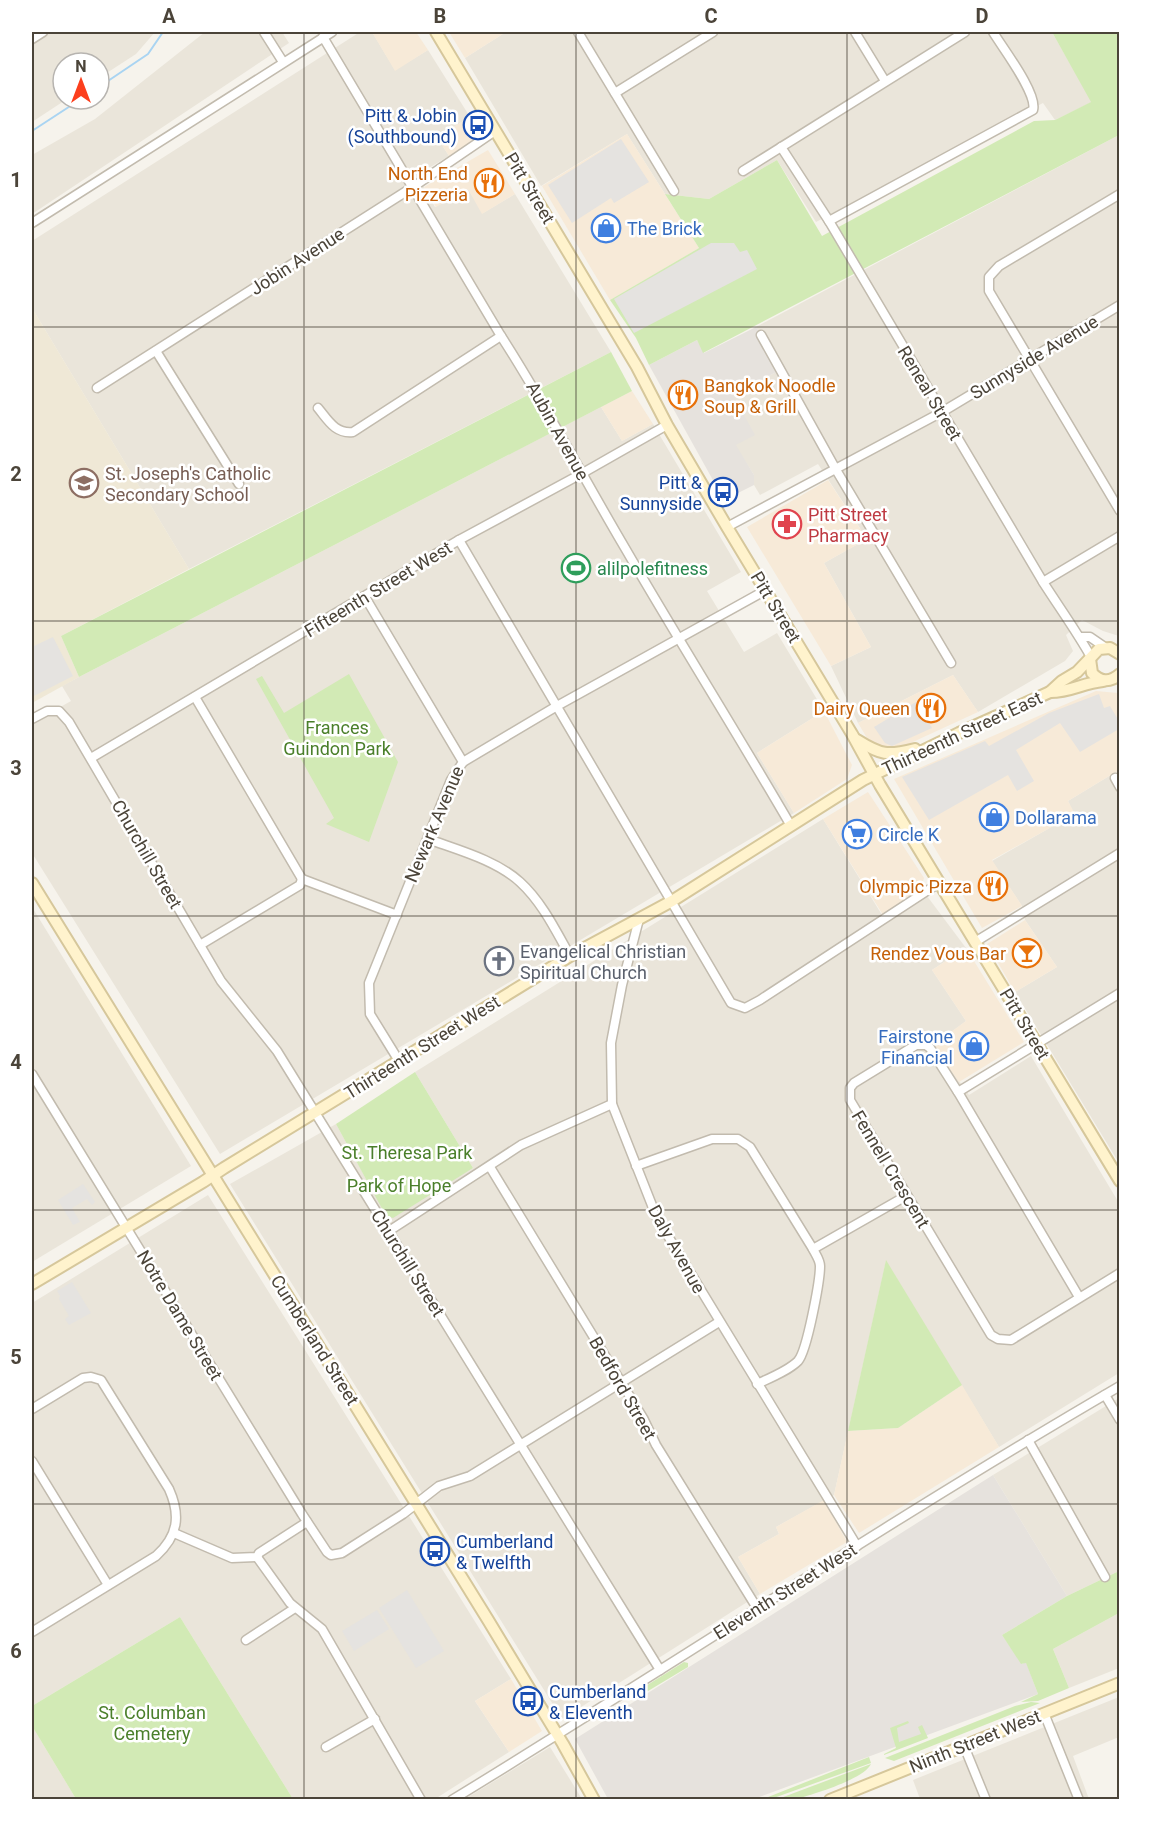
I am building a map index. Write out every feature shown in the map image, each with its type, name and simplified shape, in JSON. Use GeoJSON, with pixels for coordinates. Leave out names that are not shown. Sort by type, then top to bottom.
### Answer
{"type":"FeatureCollection","features":[{"type":"Feature","properties":{"kind":"street"},"geometry":{"type":"LineString","coordinates":[[32,39],[44,32]]}},
{"type":"Feature","properties":{"kind":"street"},"geometry":{"type":"LineString","coordinates":[[264,32],[283,62]]}},
{"type":"Feature","properties":{"kind":"street"},"geometry":{"type":"LineString","coordinates":[[32,223],[332,32]]}},
{"type":"Feature","properties":{"kind":"street","name":"Pitt Street"},"geometry":{"type":"LineString","coordinates":[[436,32],[637,367],[727,527],[856,740],[939,884],[1119,1181]]}},
{"type":"Feature","properties":{"kind":"street"},"geometry":{"type":"LineString","coordinates":[[578,32],[674,191]]}},
{"type":"Feature","properties":{"kind":"street"},"geometry":{"type":"LineString","coordinates":[[615,93],[713,32]]}},
{"type":"Feature","properties":{"kind":"street"},"geometry":{"type":"LineString","coordinates":[[855,32],[885,81]]}},
{"type":"Feature","properties":{"kind":"street"},"geometry":{"type":"LineString","coordinates":[[743,171],[965,32]]}},
{"type":"Feature","properties":{"kind":"street"},"geometry":{"type":"LineString","coordinates":[[829,221],[1033,110],[1035,104],[1031,93],[993,32]]}},
{"type":"Feature","properties":{"kind":"street","name":"Aubin Avenue"},"geometry":{"type":"LineString","coordinates":[[323,38],[527,377],[678,640],[790,826]]}},
{"type":"Feature","properties":{"kind":"street","name":"Jobin Avenue"},"geometry":{"type":"LineString","coordinates":[[97,388],[413,187],[495,131]]}},
{"type":"Feature","properties":{"kind":"street","name":"Reneal Street"},"geometry":{"type":"LineString","coordinates":[[781,147],[829,221],[1072,630],[1080,637],[1090,638],[1115,650]]}},
{"type":"Feature","properties":{"kind":"street"},"geometry":{"type":"LineString","coordinates":[[1119,194],[999,266],[989,277],[989,291],[1119,511]]}},
{"type":"Feature","properties":{"kind":"street","name":"Sunnyside Avenue"},"geometry":{"type":"LineString","coordinates":[[727,527],[942,412],[1118,308]]}},
{"type":"Feature","properties":{"kind":"street"},"geometry":{"type":"LineString","coordinates":[[760,335],[951,663]]}},
{"type":"Feature","properties":{"kind":"street"},"geometry":{"type":"LineString","coordinates":[[318,408],[334,428],[344,433],[353,432],[501,336]]}},
{"type":"Feature","properties":{"kind":"street"},"geometry":{"type":"LineString","coordinates":[[156,351],[239,484]]}},
{"type":"Feature","properties":{"kind":"street","name":"Fifteenth Street West"},"geometry":{"type":"LineString","coordinates":[[91,758],[459,540],[668,425]]}},
{"type":"Feature","properties":{"kind":"street"},"geometry":{"type":"LineString","coordinates":[[1043,582],[1119,536]]}},
{"type":"Feature","properties":{"kind":"street"},"geometry":{"type":"LineString","coordinates":[[459,540],[731,1003],[745,1008],[939,884]]}},
{"type":"Feature","properties":{"kind":"street"},"geometry":{"type":"LineString","coordinates":[[463,762],[557,706],[766,590]]}},
{"type":"Feature","properties":{"kind":"street","name":"Newark Avenue"},"geometry":{"type":"LineString","coordinates":[[365,597],[463,762],[451,780],[369,983],[370,1014],[399,1061]]}},
{"type":"Feature","properties":{"kind":"street","name":"Reneal Street"},"geometry":{"type":"LineString","coordinates":[[1080,637],[1081,643],[1091,658]]}},
{"type":"Feature","properties":{"kind":"street","name":"Thirteenth Street East"},"geometry":{"type":"LineString","coordinates":[[874,774],[1050,692],[1077,672],[1096,651],[1115,650]]}},
{"type":"Feature","properties":{"kind":"street"},"geometry":{"type":"LineString","coordinates":[[1091,658],[1092,673],[1102,681]]}},
{"type":"Feature","properties":{"kind":"street","name":"Thirteenth Street East"},"geometry":{"type":"LineString","coordinates":[[1050,692],[1067,692],[1088,682],[1113,680],[1119,674]]}},
{"type":"Feature","properties":{"kind":"street"},"geometry":{"type":"LineString","coordinates":[[195,697],[302,879],[397,915]]}},
{"type":"Feature","properties":{"kind":"street","name":"Churchill Street"},"geometry":{"type":"LineString","coordinates":[[32,719],[47,711],[59,711],[69,722],[220,981],[277,1051],[660,1670]]}},
{"type":"Feature","properties":{"kind":"street"},"geometry":{"type":"LineString","coordinates":[[856,740],[872,750],[893,755],[933,745]]}},
{"type":"Feature","properties":{"kind":"street","name":"Thirteenth Street West"},"geometry":{"type":"LineString","coordinates":[[32,1284],[570,956],[672,901],[874,774]]}},
{"type":"Feature","properties":{"kind":"street"},"geometry":{"type":"LineString","coordinates":[[1114,778],[1119,787]]}},
{"type":"Feature","properties":{"kind":"street"},"geometry":{"type":"LineString","coordinates":[[428,839],[488,861],[519,880],[532,894],[570,956]]}},
{"type":"Feature","properties":{"kind":"street"},"geometry":{"type":"LineString","coordinates":[[975,942],[1119,854]]}},
{"type":"Feature","properties":{"kind":"street"},"geometry":{"type":"LineString","coordinates":[[200,945],[300,885],[302,879]]}},
{"type":"Feature","properties":{"kind":"street","name":"Cumberland Street"},"geometry":{"type":"LineString","coordinates":[[32,883],[416,1503],[558,1735],[594,1800]]}},
{"type":"Feature","properties":{"kind":"street","name":"Daly Avenue"},"geometry":{"type":"LineString","coordinates":[[639,919],[622,985],[611,1043],[612,1104],[657,1218],[857,1546]]}},
{"type":"Feature","properties":{"kind":"street"},"geometry":{"type":"LineString","coordinates":[[958,1092],[1119,993]]}},
{"type":"Feature","properties":{"kind":"street","name":"Fennell Crescent"},"geometry":{"type":"LineString","coordinates":[[1079,1297],[930,1048],[920,1044],[854,1083],[850,1088],[850,1100],[991,1335],[998,1339],[1011,1340],[1119,1273]]}},
{"type":"Feature","properties":{"kind":"street","name":"Notre Dame Street"},"geometry":{"type":"LineString","coordinates":[[32,1074],[327,1552],[332,1554],[342,1552],[396,1519],[416,1503]]}},
{"type":"Feature","properties":{"kind":"street"},"geometry":{"type":"LineString","coordinates":[[389,1231],[521,1145],[612,1104]]}},
{"type":"Feature","properties":{"kind":"street"},"geometry":{"type":"LineString","coordinates":[[636,1166],[712,1139],[738,1139],[750,1148],[813,1250],[820,1263],[819,1281],[806,1340],[799,1360],[757,1384]]}},
{"type":"Feature","properties":{"kind":"street","name":"Bedford Street"},"geometry":{"type":"LineString","coordinates":[[490,1167],[757,1608]]}},
{"type":"Feature","properties":{"kind":"street"},"geometry":{"type":"LineString","coordinates":[[813,1250],[906,1196]]}},
{"type":"Feature","properties":{"kind":"street"},"geometry":{"type":"LineString","coordinates":[[416,1503],[439,1486],[470,1476],[521,1446],[719,1322]]}},
{"type":"Feature","properties":{"kind":"street"},"geometry":{"type":"LineString","coordinates":[[32,1409],[83,1378],[91,1377],[101,1380],[169,1489],[175,1508],[174,1533],[156,1556],[32,1632]]}},
{"type":"Feature","properties":{"kind":"street","name":"Eleventh Street West"},"geometry":{"type":"LineString","coordinates":[[452,1800],[757,1608],[1119,1386]]}},
{"type":"Feature","properties":{"kind":"street"},"geometry":{"type":"LineString","coordinates":[[1105,1395],[1119,1420]]}},
{"type":"Feature","properties":{"kind":"street"},"geometry":{"type":"LineString","coordinates":[[1028,1440],[1106,1576]]}},
{"type":"Feature","properties":{"kind":"street"},"geometry":{"type":"LineString","coordinates":[[32,1461],[108,1585]]}},
{"type":"Feature","properties":{"kind":"street"},"geometry":{"type":"LineString","coordinates":[[174,1533],[232,1558],[257,1557],[307,1522]]}},
{"type":"Feature","properties":{"kind":"street"},"geometry":{"type":"LineString","coordinates":[[257,1557],[295,1608],[316,1622],[322,1629],[421,1800]]}},
{"type":"Feature","properties":{"kind":"street"},"geometry":{"type":"LineString","coordinates":[[246,1640],[295,1608]]}},
{"type":"Feature","properties":{"kind":"street","name":"Ninth Street West"},"geometry":{"type":"LineString","coordinates":[[835,1799],[1119,1683]]}},
{"type":"Feature","properties":{"kind":"street"},"geometry":{"type":"LineString","coordinates":[[1044,1713],[1079,1800]]}},
{"type":"Feature","properties":{"kind":"street"},"geometry":{"type":"LineString","coordinates":[[326,1747],[375,1719]]}},
{"type":"Feature","properties":{"kind":"street"},"geometry":{"type":"LineString","coordinates":[[963,1746],[986,1800]]}},
{"type":"Feature","properties":{"kind":"shaded area"},"geometry":{"type":"Polygon","coordinates":[[[32,32],[155,32],[136,54],[111,70],[111,51],[51,51],[51,110],[32,122],[32,32]]]}},
{"type":"Feature","properties":{"kind":"shaded area"},"geometry":{"type":"Polygon","coordinates":[[[205,32],[282,32],[289,43],[32,214],[32,155],[105,111],[111,111],[111,106],[205,32]]]}},
{"type":"Feature","properties":{"kind":"shaded area"},"geometry":{"type":"Polygon","coordinates":[[[360,32],[372,32],[395,70],[428,50],[470,117],[437,137],[449,156],[417,175],[435,207],[468,189],[483,213],[515,194],[611,352],[189,569],[32,308],[32,241],[360,32]]]}},
{"type":"Feature","properties":{"kind":"shaded area"},"geometry":{"type":"Polygon","coordinates":[[[372,32],[416,32],[428,50],[395,71],[372,32]]]}},
{"type":"Feature","properties":{"kind":"shaded area"},"geometry":{"type":"Polygon","coordinates":[[[449,32],[506,32],[465,58],[449,32]]]}},
{"type":"Feature","properties":{"kind":"shaded area"},"geometry":{"type":"Polygon","coordinates":[[[506,32],[1052,32],[1092,102],[1055,120],[1043,103],[816,222],[777,160],[709,199],[665,194],[627,134],[541,186],[465,58],[506,32]]]}},
{"type":"Feature","properties":{"kind":"shaded area"},"geometry":{"type":"Polygon","coordinates":[[[470,117],[478,131],[475,139],[449,156],[437,137],[470,117]]]}},
{"type":"Feature","properties":{"kind":"shaded area"},"geometry":{"type":"Polygon","coordinates":[[[627,134],[699,248],[610,300],[542,186],[627,134]]]}},
{"type":"Feature","properties":{"kind":"shaded area"},"geometry":{"type":"Polygon","coordinates":[[[1119,135],[1119,636],[1082,620],[1066,635],[1073,651],[1065,661],[978,712],[953,675],[858,723],[831,666],[871,647],[824,563],[867,539],[818,464],[760,495],[754,485],[754,475],[735,445],[733,395],[782,369],[756,327],[1119,135]]]}},
{"type":"Feature","properties":{"kind":"shaded area"},"geometry":{"type":"Polygon","coordinates":[[[621,139],[649,182],[614,203],[611,198],[572,223],[548,185],[621,139]]]}},
{"type":"Feature","properties":{"kind":"shaded area"},"geometry":{"type":"Polygon","coordinates":[[[488,150],[515,194],[482,214],[468,189],[436,207],[424,187],[488,150]]]}},
{"type":"Feature","properties":{"kind":"shaded area"},"geometry":{"type":"Polygon","coordinates":[[[711,243],[734,243],[740,252],[747,250],[757,269],[634,333],[614,299],[711,243]]]}},
{"type":"Feature","properties":{"kind":"shaded area","name":"St. Joseph's Catholic Secondary School"},"geometry":{"type":"Polygon","coordinates":[[[32,308],[189,569],[61,636],[79,677],[32,703],[32,308]]]}},
{"type":"Feature","properties":{"kind":"shaded area"},"geometry":{"type":"Polygon","coordinates":[[[756,327],[782,369],[733,395],[755,435],[736,445],[754,475],[754,485],[724,500],[649,365],[697,340],[704,353],[756,327]]]}},
{"type":"Feature","properties":{"kind":"shaded area"},"geometry":{"type":"Polygon","coordinates":[[[632,391],[653,424],[622,441],[601,407],[632,391]]]}},
{"type":"Feature","properties":{"kind":"shaded area"},"geometry":{"type":"Polygon","coordinates":[[[601,407],[622,441],[653,424],[741,572],[707,591],[744,652],[777,633],[824,711],[757,753],[794,813],[220,1154],[32,853],[32,723],[71,701],[62,686],[601,407]]]}},
{"type":"Feature","properties":{"kind":"shaded area"},"geometry":{"type":"Polygon","coordinates":[[[828,480],[867,539],[824,563],[871,647],[831,666],[747,527],[828,480]]]}},
{"type":"Feature","properties":{"kind":"shaded area"},"geometry":{"type":"Polygon","coordinates":[[[53,637],[73,676],[32,697],[32,647],[53,637]]]}},
{"type":"Feature","properties":{"kind":"shaded area"},"geometry":{"type":"Polygon","coordinates":[[[953,675],[978,712],[889,753],[873,748],[858,723],[953,675]]]}},
{"type":"Feature","properties":{"kind":"shaded area"},"geometry":{"type":"Polygon","coordinates":[[[1096,691],[1118,693],[1119,696],[1119,770],[1068,801],[1075,814],[992,860],[1022,906],[982,928],[894,779],[1096,691]]]}},
{"type":"Feature","properties":{"kind":"shaded area"},"geometry":{"type":"Polygon","coordinates":[[[1099,694],[1104,708],[1110,706],[1119,721],[1119,729],[1080,752],[1060,723],[1016,750],[1034,781],[1017,791],[1008,775],[929,820],[902,777],[985,741],[989,746],[1049,713],[1099,694]]]}},
{"type":"Feature","properties":{"kind":"shaded area"},"geometry":{"type":"Polygon","coordinates":[[[916,702],[932,728],[892,746],[885,743],[874,727],[916,702]]]}},
{"type":"Feature","properties":{"kind":"shaded area"},"geometry":{"type":"Polygon","coordinates":[[[824,711],[852,765],[847,779],[794,813],[757,753],[824,711]]]}},
{"type":"Feature","properties":{"kind":"shaded area"},"geometry":{"type":"Polygon","coordinates":[[[1119,770],[1119,1163],[1015,992],[1057,967],[1025,920],[1022,906],[992,861],[1074,814],[1068,801],[1119,770]]]}},
{"type":"Feature","properties":{"kind":"shaded area"},"geometry":{"type":"Polygon","coordinates":[[[868,792],[924,878],[921,888],[883,915],[823,819],[868,792]]]}},
{"type":"Feature","properties":{"kind":"shaded area"},"geometry":{"type":"Polygon","coordinates":[[[823,819],[882,915],[921,888],[966,948],[932,970],[966,1021],[934,1045],[969,1095],[1031,1056],[1119,1203],[1119,1373],[999,1447],[886,1261],[834,1495],[776,1527],[779,1534],[738,1557],[760,1594],[562,1719],[230,1184],[336,1124],[386,1215],[473,1168],[415,1072],[823,819]]]}},
{"type":"Feature","properties":{"kind":"shaded area"},"geometry":{"type":"Polygon","coordinates":[[[32,907],[191,1166],[32,1262],[32,907]]]}},
{"type":"Feature","properties":{"kind":"shaded area"},"geometry":{"type":"Polygon","coordinates":[[[1025,920],[1057,967],[1015,992],[987,944],[1025,920]]]}},
{"type":"Feature","properties":{"kind":"shaded area"},"geometry":{"type":"Polygon","coordinates":[[[966,948],[1024,1042],[959,1082],[933,1045],[966,1021],[932,970],[966,948]]]}},
{"type":"Feature","properties":{"kind":"shaded area"},"geometry":{"type":"Polygon","coordinates":[[[83,1184],[95,1202],[92,1205],[87,1199],[72,1208],[80,1222],[73,1225],[58,1200],[83,1184]]]}},
{"type":"Feature","properties":{"kind":"shaded area"},"geometry":{"type":"Polygon","coordinates":[[[208,1195],[511,1679],[475,1701],[509,1752],[435,1799],[293,1799],[180,1617],[32,1706],[32,1303],[208,1195]]]}},
{"type":"Feature","properties":{"kind":"shaded area"},"geometry":{"type":"Polygon","coordinates":[[[72,1282],[91,1313],[69,1325],[65,1319],[69,1316],[57,1291],[72,1282]]]}},
{"type":"Feature","properties":{"kind":"shaded area"},"geometry":{"type":"Polygon","coordinates":[[[962,1385],[999,1447],[859,1533],[834,1495],[848,1431],[898,1428],[962,1385]]]}},
{"type":"Feature","properties":{"kind":"shaded area"},"geometry":{"type":"Polygon","coordinates":[[[1119,1398],[1119,1571],[1067,1596],[993,1475],[1119,1398]]]}},
{"type":"Feature","properties":{"kind":"shaded area"},"geometry":{"type":"Polygon","coordinates":[[[993,1475],[1067,1596],[1002,1635],[1022,1664],[1026,1662],[1038,1694],[754,1799],[608,1799],[575,1739],[993,1475]]]}},
{"type":"Feature","properties":{"kind":"shaded area"},"geometry":{"type":"Polygon","coordinates":[[[824,1500],[847,1542],[760,1594],[738,1557],[779,1534],[776,1527],[824,1500]]]}},
{"type":"Feature","properties":{"kind":"shaded area"},"geometry":{"type":"Polygon","coordinates":[[[407,1590],[444,1651],[416,1668],[379,1608],[407,1590]]]}},
{"type":"Feature","properties":{"kind":"shaded area"},"geometry":{"type":"Polygon","coordinates":[[[377,1610],[389,1629],[354,1651],[342,1631],[377,1610]]]}},
{"type":"Feature","properties":{"kind":"shaded area"},"geometry":{"type":"Polygon","coordinates":[[[1119,1613],[1119,1668],[1069,1688],[1053,1649],[1119,1613]]]}},
{"type":"Feature","properties":{"kind":"shaded area"},"geometry":{"type":"Polygon","coordinates":[[[511,1679],[542,1731],[509,1752],[475,1701],[511,1679]]]}},
{"type":"Feature","properties":{"kind":"shaded area"},"geometry":{"type":"Polygon","coordinates":[[[1119,1697],[1119,1737],[1073,1756],[1089,1799],[920,1799],[913,1780],[1119,1697]]]}},
{"type":"Feature","properties":{"kind":"shaded area"},"geometry":{"type":"Polygon","coordinates":[[[32,1726],[76,1799],[32,1799],[32,1726]]]}},
{"type":"Feature","properties":{"kind":"shaded area"},"geometry":{"type":"Polygon","coordinates":[[[550,1747],[582,1799],[465,1799],[550,1747]]]}},
{"type":"Feature","properties":{"kind":"green space"},"geometry":{"type":"Polygon","coordinates":[[[1052,32],[1119,32],[1119,135],[703,353],[697,340],[649,365],[636,338],[610,300],[699,248],[665,194],[709,199],[777,160],[822,236],[1034,121],[1055,120],[1091,102],[1052,32]]]}},
{"type":"Feature","properties":{"kind":"green space"},"geometry":{"type":"Polygon","coordinates":[[[611,352],[632,391],[79,677],[61,636],[611,352]]]}},
{"type":"Feature","properties":{"kind":"green space","name":"Frances Guindon Park"},"geometry":{"type":"Polygon","coordinates":[[[349,674],[398,762],[369,842],[326,824],[334,818],[256,679],[262,676],[284,713],[349,674]]]}},
{"type":"Feature","properties":{"kind":"green space","name":"St. Theresa Park"},"geometry":{"type":"Polygon","coordinates":[[[415,1072],[473,1168],[393,1218],[386,1216],[336,1124],[415,1072]]]}},
{"type":"Feature","properties":{"kind":"green space"},"geometry":{"type":"Polygon","coordinates":[[[886,1260],[962,1385],[898,1428],[848,1431],[886,1260]]]}},
{"type":"Feature","properties":{"kind":"green space"},"geometry":{"type":"Polygon","coordinates":[[[1119,1571],[1119,1613],[1053,1649],[1069,1688],[1038,1701],[1021,1702],[1038,1694],[1026,1663],[1021,1664],[1002,1635],[1067,1596],[1119,1571]]]}},
{"type":"Feature","properties":{"kind":"green space","name":"St. Columban Cemetery"},"geometry":{"type":"Polygon","coordinates":[[[180,1617],[293,1799],[76,1799],[32,1726],[32,1706],[180,1617]]]}},
{"type":"Feature","properties":{"kind":"green space"},"geometry":{"type":"Polygon","coordinates":[[[684,1662],[688,1663],[688,1667],[633,1700],[633,1694],[684,1662]]]}},
{"type":"Feature","properties":{"kind":"green space"},"geometry":{"type":"Polygon","coordinates":[[[1031,1702],[1040,1703],[894,1761],[885,1758],[1015,1706],[1031,1702]]]}},
{"type":"Feature","properties":{"kind":"green space"},"geometry":{"type":"Polygon","coordinates":[[[908,1721],[909,1723],[897,1728],[899,1742],[921,1734],[918,1727],[922,1725],[928,1738],[884,1755],[896,1748],[890,1728],[908,1721]]]}},
{"type":"Feature","properties":{"kind":"green space"},"geometry":{"type":"Polygon","coordinates":[[[869,1757],[871,1763],[771,1799],[763,1799],[869,1757]]]}},
{"type":"Feature","properties":{"kind":"green space"},"geometry":{"type":"Polygon","coordinates":[[[871,1764],[859,1775],[826,1790],[797,1799],[778,1799],[871,1764]]]}},
{"type":"Feature","properties":{"kind":"waterway"},"geometry":{"type":"LineString","coordinates":[[111,79],[148,54],[163,32]]}},
{"type":"Feature","properties":{"kind":"waterway"},"geometry":{"type":"LineString","coordinates":[[32,131],[63,111]]}},
{"type":"Feature","properties":{"kind":"place","name":"Pitt & Jobin (Southbound)"},"geometry":{"type":"Point","coordinates":[478,125]}},
{"type":"Feature","properties":{"kind":"place","name":"North End Pizzeria"},"geometry":{"type":"Point","coordinates":[489,183]}},
{"type":"Feature","properties":{"kind":"place","name":"The Brick"},"geometry":{"type":"Point","coordinates":[606,228]}},
{"type":"Feature","properties":{"kind":"place","name":"Bangkok Noodle Soup & Grill"},"geometry":{"type":"Point","coordinates":[683,395]}},
{"type":"Feature","properties":{"kind":"place","name":"St. Joseph's Catholic Secondary School"},"geometry":{"type":"Point","coordinates":[84,483]}},
{"type":"Feature","properties":{"kind":"place","name":"Pitt & Sunnyside"},"geometry":{"type":"Point","coordinates":[723,492]}},
{"type":"Feature","properties":{"kind":"place","name":"Pitt Street Pharmacy"},"geometry":{"type":"Point","coordinates":[787,524]}},
{"type":"Feature","properties":{"kind":"place","name":"alilpolefitness"},"geometry":{"type":"Point","coordinates":[576,568]}},
{"type":"Feature","properties":{"kind":"place","name":"Dairy Queen"},"geometry":{"type":"Point","coordinates":[931,708]}},
{"type":"Feature","properties":{"kind":"place","name":"Dollarama"},"geometry":{"type":"Point","coordinates":[994,817]}},
{"type":"Feature","properties":{"kind":"place","name":"Circle K"},"geometry":{"type":"Point","coordinates":[857,834]}},
{"type":"Feature","properties":{"kind":"place","name":"Olympic Pizza"},"geometry":{"type":"Point","coordinates":[993,886]}},
{"type":"Feature","properties":{"kind":"place","name":"Rendez Vous Bar"},"geometry":{"type":"Point","coordinates":[1027,953]}},
{"type":"Feature","properties":{"kind":"place","name":"Evangelical Christian Spiritual Church"},"geometry":{"type":"Point","coordinates":[499,961]}},
{"type":"Feature","properties":{"kind":"place","name":"Fairstone Financial"},"geometry":{"type":"Point","coordinates":[974,1046]}},
{"type":"Feature","properties":{"kind":"place","name":"Cumberland & Twelfth"},"geometry":{"type":"Point","coordinates":[435,1551]}},
{"type":"Feature","properties":{"kind":"place","name":"Cumberland & Eleventh"},"geometry":{"type":"Point","coordinates":[528,1701]}},
{"type":"Feature","properties":{"kind":"park label","name":"Park of Hope"},"geometry":{"type":"Point","coordinates":[399,1185]}}]}
